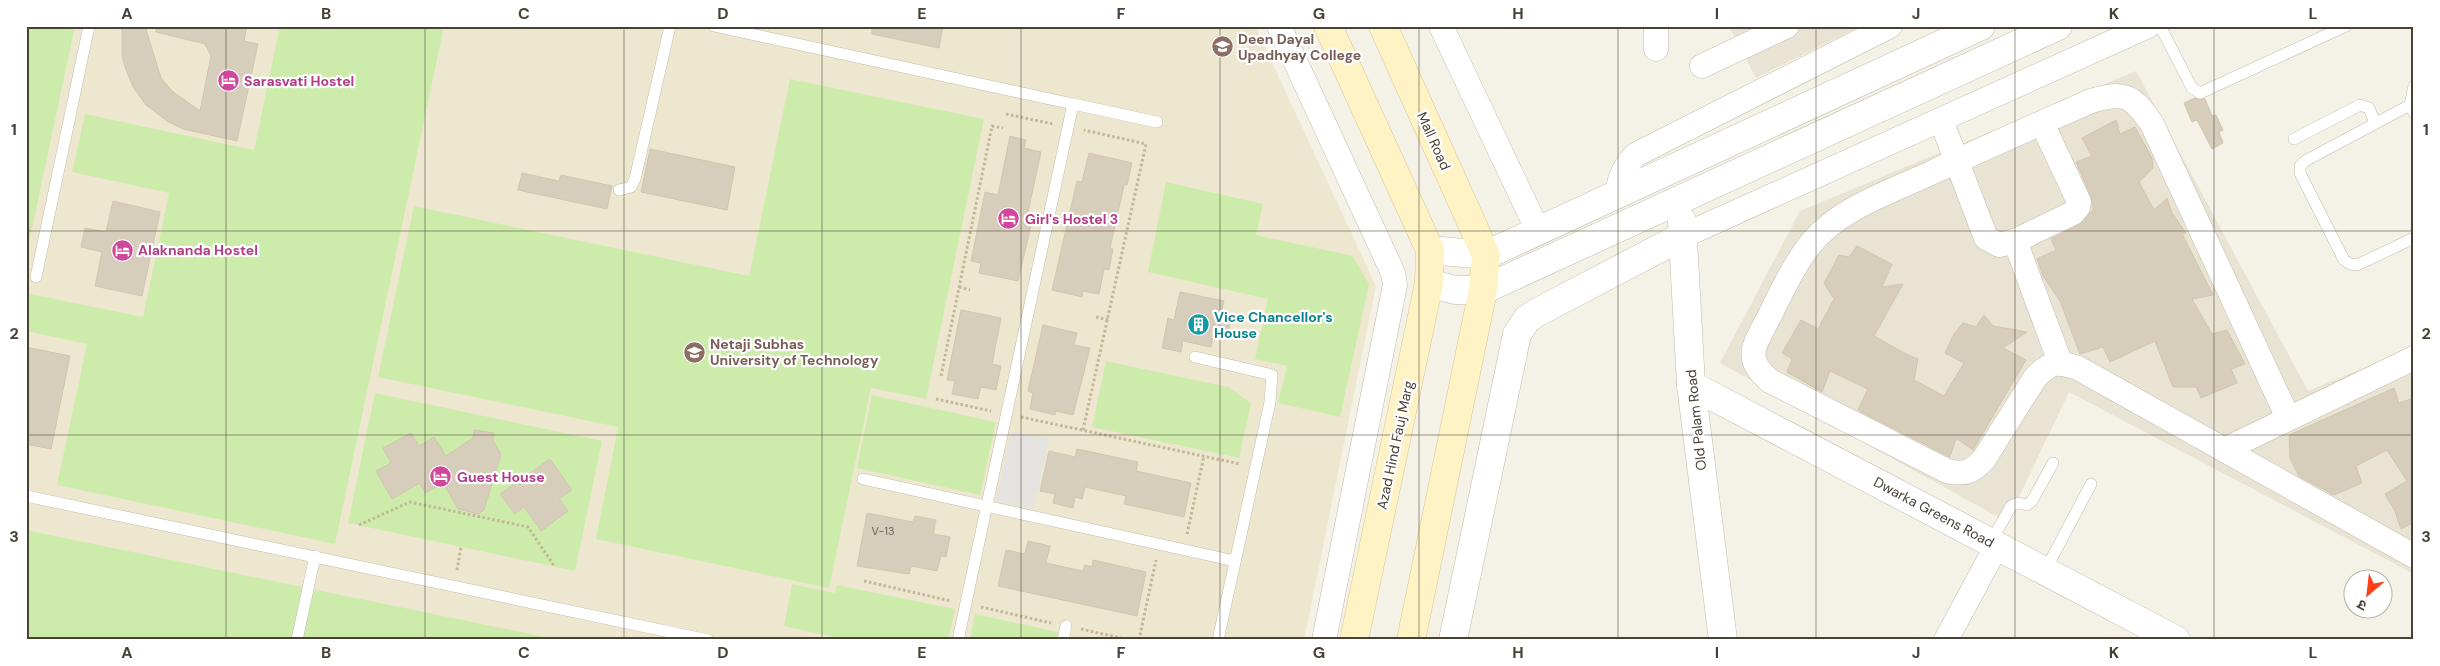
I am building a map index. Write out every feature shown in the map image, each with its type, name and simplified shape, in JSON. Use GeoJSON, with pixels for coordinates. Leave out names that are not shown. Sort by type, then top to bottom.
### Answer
{"type":"FeatureCollection","features":[{"type":"Feature","properties":{"kind":"main road"},"geometry":{"type":"LineString","coordinates":[[1328,26],[1430,250]]}},
{"type":"Feature","properties":{"kind":"main road","name":"Mall Road"},"geometry":{"type":"LineString","coordinates":[[1382,26],[1486,255]]}},
{"type":"Feature","properties":{"kind":"main road","name":"Azad Hind Fauj Marg"},"geometry":{"type":"LineString","coordinates":[[1354,640],[1429,283],[1430,250]]}},
{"type":"Feature","properties":{"kind":"main road"},"geometry":{"type":"LineString","coordinates":[[1411,640],[1483,290],[1486,255]]}},
{"type":"Feature","properties":{"kind":"street"},"geometry":{"type":"LineString","coordinates":[[1279,26],[1392,273],[1395,285],[1324,640]]}},
{"type":"Feature","properties":{"kind":"street"},"geometry":{"type":"LineString","coordinates":[[1441,26],[1538,232]]}},
{"type":"Feature","properties":{"kind":"street"},"geometry":{"type":"LineString","coordinates":[[1702,66],[1744,35],[1787,26]]}},
{"type":"Feature","properties":{"kind":"street"},"geometry":{"type":"LineString","coordinates":[[1617,195],[1622,171],[1637,154],[1890,26]]}},
{"type":"Feature","properties":{"kind":"street"},"geometry":{"type":"LineString","coordinates":[[1430,250],[1486,255],[1981,26]]}},
{"type":"Feature","properties":{"kind":"street"},"geometry":{"type":"LineString","coordinates":[[1429,283],[1455,290],[1483,290],[2058,26]]}},
{"type":"Feature","properties":{"kind":"street"},"geometry":{"type":"LineString","coordinates":[[1453,640],[1515,343],[1521,326],[1536,313],[1683,236],[2148,26]]}},
{"type":"Feature","properties":{"kind":"street"},"geometry":{"type":"LineString","coordinates":[[2288,418],[2156,133],[2138,104],[2123,96],[2109,96],[2090,101],[1957,161],[1858,208],[1835,222],[1809,246],[1754,346],[1752,359],[1758,371],[1770,381],[1947,471],[1962,474],[1974,470],[1984,459],[2035,378],[2045,366],[2060,362],[2078,368],[2414,556]]}},
{"type":"Feature","properties":{"kind":"street"},"geometry":{"type":"LineString","coordinates":[[1940,120],[1986,238],[1999,245],[2015,241],[2073,213],[2078,207],[2079,202],[2042,123]]}},
{"type":"Feature","properties":{"kind":"street","name":"Old Palam Road"},"geometry":{"type":"LineString","coordinates":[[1680,200],[1691,385],[1723,640]]}},
{"type":"Feature","properties":{"kind":"street"},"geometry":{"type":"LineString","coordinates":[[2015,241],[2060,362]]}},
{"type":"Feature","properties":{"kind":"street"},"geometry":{"type":"LineString","coordinates":[[2224,450],[2414,358]]}},
{"type":"Feature","properties":{"kind":"street","name":"Dwarka Greens Road"},"geometry":{"type":"LineString","coordinates":[[1691,385],[2176,640]]}},
{"type":"Feature","properties":{"kind":"street"},"geometry":{"type":"LineString","coordinates":[[1946,640],[1994,544]]}},
{"type":"Feature","properties":{"kind":"lane"},"geometry":{"type":"LineString","coordinates":[[36,277],[89,26]]}},
{"type":"Feature","properties":{"kind":"lane"},"geometry":{"type":"LineString","coordinates":[[619,190],[631,187],[635,179],[670,26]]}},
{"type":"Feature","properties":{"kind":"lane"},"geometry":{"type":"LineString","coordinates":[[714,26],[1157,122]]}},
{"type":"Feature","properties":{"kind":"lane"},"geometry":{"type":"LineString","coordinates":[[2160,26],[2192,88],[2200,93],[2346,26]]}},
{"type":"Feature","properties":{"kind":"lane"},"geometry":{"type":"LineString","coordinates":[[2414,86],[2412,109],[2375,123],[2305,160],[2300,166],[2300,173],[2344,260],[2350,264],[2357,265],[2414,238]]}},
{"type":"Feature","properties":{"kind":"lane"},"geometry":{"type":"LineString","coordinates":[[958,640],[1073,104]]}},
{"type":"Feature","properties":{"kind":"lane"},"geometry":{"type":"LineString","coordinates":[[2294,139],[2360,105],[2369,108],[2375,123]]}},
{"type":"Feature","properties":{"kind":"lane"},"geometry":{"type":"LineString","coordinates":[[1196,357],[1272,375],[1270,402],[1218,640]]}},
{"type":"Feature","properties":{"kind":"lane"},"geometry":{"type":"LineString","coordinates":[[1994,544],[2011,506],[2018,503],[2027,505],[2032,502],[2053,463]]}},
{"type":"Feature","properties":{"kind":"lane"},"geometry":{"type":"LineString","coordinates":[[863,479],[1235,561]]}},
{"type":"Feature","properties":{"kind":"lane"},"geometry":{"type":"LineString","coordinates":[[2045,571],[2091,484]]}},
{"type":"Feature","properties":{"kind":"lane"},"geometry":{"type":"LineString","coordinates":[[26,496],[708,640]]}},
{"type":"Feature","properties":{"kind":"lane"},"geometry":{"type":"LineString","coordinates":[[297,640],[315,556]]}},
{"type":"Feature","properties":{"kind":"lane"},"geometry":{"type":"LineString","coordinates":[[1063,640],[1066,626]]}},
{"type":"Feature","properties":{"kind":"path"},"geometry":{"type":"LineString","coordinates":[[941,376],[992,126],[1003,128]]}},
{"type":"Feature","properties":{"kind":"path"},"geometry":{"type":"LineString","coordinates":[[1083,430],[1146,144]]}},
{"type":"Feature","properties":{"kind":"path"},"geometry":{"type":"LineString","coordinates":[[959,287],[970,290]]}},
{"type":"Feature","properties":{"kind":"path"},"geometry":{"type":"LineString","coordinates":[[1096,317],[1108,320]]}},
{"type":"Feature","properties":{"kind":"path"},"geometry":{"type":"LineString","coordinates":[[936,399],[1256,467]]}},
{"type":"Feature","properties":{"kind":"path"},"geometry":{"type":"LineString","coordinates":[[1184,550],[1204,456]]}},
{"type":"Feature","properties":{"kind":"path"},"geometry":{"type":"LineString","coordinates":[[359,525],[410,502],[528,527],[556,567]]}},
{"type":"Feature","properties":{"kind":"path"},"geometry":{"type":"LineString","coordinates":[[1139,640],[1159,544]]}},
{"type":"Feature","properties":{"kind":"path"},"geometry":{"type":"LineString","coordinates":[[454,586],[462,546]]}},
{"type":"Feature","properties":{"kind":"path"},"geometry":{"type":"LineString","coordinates":[[864,581],[1129,640]]}},
{"type":"Feature","properties":{"kind":"shaded area","name":"Netaji Subhas University of Technology"},"geometry":{"type":"Polygon","coordinates":[[[26,26],[1255,26],[1376,286],[1304,640],[26,640],[26,26]]]}},
{"type":"Feature","properties":{"kind":"shaded area"},"geometry":{"type":"Polygon","coordinates":[[[1729,26],[1861,26],[1756,78],[1729,26]]]}},
{"type":"Feature","properties":{"kind":"shaded area"},"geometry":{"type":"Polygon","coordinates":[[[2136,71],[2308,391],[2414,347],[2414,574],[2069,392],[2007,522],[1720,363],[1800,211],[2136,71]]]}},
{"type":"Feature","properties":{"kind":"shaded area"},"geometry":{"type":"Polygon","coordinates":[[[1011,431],[1049,439],[1034,509],[996,501],[1011,431]]]}},
{"type":"Feature","properties":{"kind":"green space"},"geometry":{"type":"Polygon","coordinates":[[[26,26],[75,26],[26,257],[26,26]]]}},
{"type":"Feature","properties":{"kind":"green space"},"geometry":{"type":"Polygon","coordinates":[[[280,26],[444,26],[335,544],[57,485],[87,344],[26,331],[26,293],[143,317],[169,193],[72,172],[85,114],[254,150],[280,26]]]}},
{"type":"Feature","properties":{"kind":"green space"},"geometry":{"type":"Polygon","coordinates":[[[790,79],[984,119],[926,399],[871,388],[829,588],[596,539],[618,427],[378,377],[414,206],[749,276],[790,79]]]}},
{"type":"Feature","properties":{"kind":"green space"},"geometry":{"type":"Polygon","coordinates":[[[1166,182],[1263,204],[1256,235],[1353,256],[1369,284],[1340,417],[1278,403],[1287,366],[1255,359],[1268,299],[1148,272],[1166,182]]]}},
{"type":"Feature","properties":{"kind":"green space"},"geometry":{"type":"Polygon","coordinates":[[[1106,361],[1228,387],[1251,403],[1239,458],[1092,427],[1106,361]]]}},
{"type":"Feature","properties":{"kind":"green space"},"geometry":{"type":"Polygon","coordinates":[[[375,393],[602,441],[575,571],[348,523],[375,393]]]}},
{"type":"Feature","properties":{"kind":"green space"},"geometry":{"type":"Polygon","coordinates":[[[872,395],[996,422],[980,495],[857,468],[872,395]]]}},
{"type":"Feature","properties":{"kind":"green space"},"geometry":{"type":"Polygon","coordinates":[[[26,530],[560,640],[26,640],[26,530]]]}},
{"type":"Feature","properties":{"kind":"green space"},"geometry":{"type":"Polygon","coordinates":[[[792,584],[835,593],[837,585],[955,609],[948,640],[847,640],[784,626],[792,584]]]}},
{"type":"Feature","properties":{"kind":"green space"},"geometry":{"type":"Polygon","coordinates":[[[975,614],[1058,632],[1057,640],[970,640],[975,614]]]}},
{"type":"Feature","properties":{"kind":"building","name":"Sarasvati Hostel"},"geometry":{"type":"Polygon","coordinates":[[[122,26],[145,26],[161,78],[172,91],[200,111],[211,56],[205,44],[156,32],[156,26],[247,26],[244,41],[258,44],[237,141],[183,129],[167,121],[146,105],[133,87],[125,67],[122,56],[122,26]]]}},
{"type":"Feature","properties":{"kind":"building"},"geometry":{"type":"Polygon","coordinates":[[[872,26],[943,26],[939,48],[872,34],[872,26]]]}},
{"type":"Feature","properties":{"kind":"building"},"geometry":{"type":"Polygon","coordinates":[[[2195,98],[2205,99],[2212,116],[2216,115],[2223,130],[2219,132],[2223,143],[2212,149],[2197,120],[2192,122],[2184,103],[2195,98]]]}},
{"type":"Feature","properties":{"kind":"building"},"geometry":{"type":"Polygon","coordinates":[[[2116,120],[2120,134],[2135,127],[2152,158],[2153,168],[2139,182],[2154,210],[2167,198],[2172,213],[2186,233],[2182,234],[2213,295],[2192,299],[2212,334],[2227,330],[2245,364],[2231,369],[2237,383],[2201,398],[2196,387],[2173,387],[2155,341],[2110,362],[2103,347],[2080,354],[2060,301],[2043,276],[2037,259],[2056,250],[2051,239],[2079,225],[2093,210],[2091,196],[2076,162],[2092,156],[2082,138],[2116,120]]]}},
{"type":"Feature","properties":{"kind":"building"},"geometry":{"type":"Polygon","coordinates":[[[1010,136],[1026,140],[1024,148],[1041,152],[1028,212],[1034,213],[1018,281],[979,273],[981,263],[971,261],[985,192],[998,195],[1010,136]]]}},
{"type":"Feature","properties":{"kind":"building"},"geometry":{"type":"Polygon","coordinates":[[[650,149],[735,167],[727,210],[641,192],[650,149]]]}},
{"type":"Feature","properties":{"kind":"building"},"geometry":{"type":"Polygon","coordinates":[[[1089,153],[1132,163],[1127,185],[1124,185],[1110,248],[1113,249],[1109,270],[1104,269],[1099,294],[1083,291],[1082,297],[1052,290],[1077,181],[1082,182],[1089,153]]]}},
{"type":"Feature","properties":{"kind":"building"},"geometry":{"type":"Polygon","coordinates":[[[522,173],[559,181],[561,175],[612,186],[607,209],[518,190],[522,173]]]}},
{"type":"Feature","properties":{"kind":"building","name":"Alaknanda Hostel"},"geometry":{"type":"Polygon","coordinates":[[[113,201],[160,212],[142,296],[95,286],[102,252],[81,247],[85,228],[106,232],[113,201]]]}},
{"type":"Feature","properties":{"kind":"building"},"geometry":{"type":"Polygon","coordinates":[[[1857,246],[1892,264],[1882,287],[1903,284],[1874,336],[1918,359],[1914,380],[1944,396],[1964,363],[1945,353],[1954,334],[1963,323],[1976,327],[1984,315],[1993,326],[2027,332],[2003,348],[2026,360],[1973,450],[1956,438],[1950,457],[1861,412],[1858,410],[1868,389],[1830,371],[1822,392],[1787,372],[1792,359],[1782,353],[1801,320],[1818,329],[1834,299],[1824,283],[1839,255],[1849,257],[1857,246]]]}},
{"type":"Feature","properties":{"kind":"building","name":"Vice Chancellor's House"},"geometry":{"type":"Polygon","coordinates":[[[1180,292],[1224,301],[1221,314],[1231,317],[1227,339],[1213,336],[1211,347],[1183,341],[1181,352],[1162,348],[1168,318],[1174,320],[1180,292]]]}},
{"type":"Feature","properties":{"kind":"building"},"geometry":{"type":"Polygon","coordinates":[[[961,310],[1001,318],[992,364],[1001,366],[996,390],[981,387],[978,399],[952,394],[955,381],[947,380],[961,310]]]}},
{"type":"Feature","properties":{"kind":"building"},"geometry":{"type":"Polygon","coordinates":[[[1043,325],[1077,333],[1074,345],[1090,348],[1073,415],[1056,411],[1055,415],[1030,409],[1033,393],[1028,391],[1043,325]]]}},
{"type":"Feature","properties":{"kind":"building"},"geometry":{"type":"Polygon","coordinates":[[[26,347],[70,356],[51,449],[26,444],[26,347]]]}},
{"type":"Feature","properties":{"kind":"building"},"geometry":{"type":"Polygon","coordinates":[[[2394,388],[2399,403],[2414,398],[2414,522],[2401,529],[2395,511],[2385,494],[2407,481],[2387,450],[2356,466],[2362,483],[2334,495],[2299,476],[2290,458],[2289,435],[2394,388]]]}},
{"type":"Feature","properties":{"kind":"building","name":"Guest House"},"geometry":{"type":"Polygon","coordinates":[[[474,430],[494,433],[493,441],[501,454],[484,510],[478,514],[458,509],[443,483],[425,493],[420,483],[392,499],[376,471],[391,463],[383,448],[411,433],[419,446],[434,437],[446,456],[473,438],[474,430]]]}},
{"type":"Feature","properties":{"kind":"building"},"geometry":{"type":"Polygon","coordinates":[[[1077,449],[1138,462],[1136,471],[1191,483],[1184,517],[1124,504],[1126,496],[1085,487],[1082,499],[1075,497],[1073,508],[1053,503],[1055,494],[1040,491],[1049,451],[1075,457],[1077,449]]]}},
{"type":"Feature","properties":{"kind":"building"},"geometry":{"type":"Polygon","coordinates":[[[550,459],[572,490],[559,499],[568,511],[541,531],[524,507],[515,514],[500,494],[550,459]]]}},
{"type":"Feature","properties":{"kind":"building"},"geometry":{"type":"Polygon","coordinates":[[[867,513],[913,522],[915,516],[936,520],[933,534],[950,537],[946,557],[941,556],[937,571],[911,566],[909,574],[857,566],[867,513]]]}},
{"type":"Feature","properties":{"kind":"building"},"geometry":{"type":"Polygon","coordinates":[[[1028,541],[1050,546],[1046,563],[1083,571],[1085,565],[1092,567],[1093,560],[1146,572],[1137,616],[998,586],[1006,550],[1025,554],[1028,541]]]}},
{"type":"Feature","properties":{"kind":"place","name":"Deen Dayal Upadhyay College"},"geometry":{"type":"Point","coordinates":[1222,47]}},
{"type":"Feature","properties":{"kind":"place","name":"Sarasvati Hostel"},"geometry":{"type":"Point","coordinates":[228,81]}},
{"type":"Feature","properties":{"kind":"place","name":"Girl's Hostel 3"},"geometry":{"type":"Point","coordinates":[1009,219]}},
{"type":"Feature","properties":{"kind":"place","name":"Alaknanda Hostel"},"geometry":{"type":"Point","coordinates":[122,250]}},
{"type":"Feature","properties":{"kind":"place","name":"Vice Chancellor's House"},"geometry":{"type":"Point","coordinates":[1198,325]}},
{"type":"Feature","properties":{"kind":"place","name":"Netaji Subhas University of Technology"},"geometry":{"type":"Point","coordinates":[694,352]}},
{"type":"Feature","properties":{"kind":"place","name":"Guest House"},"geometry":{"type":"Point","coordinates":[441,477]}}]}
